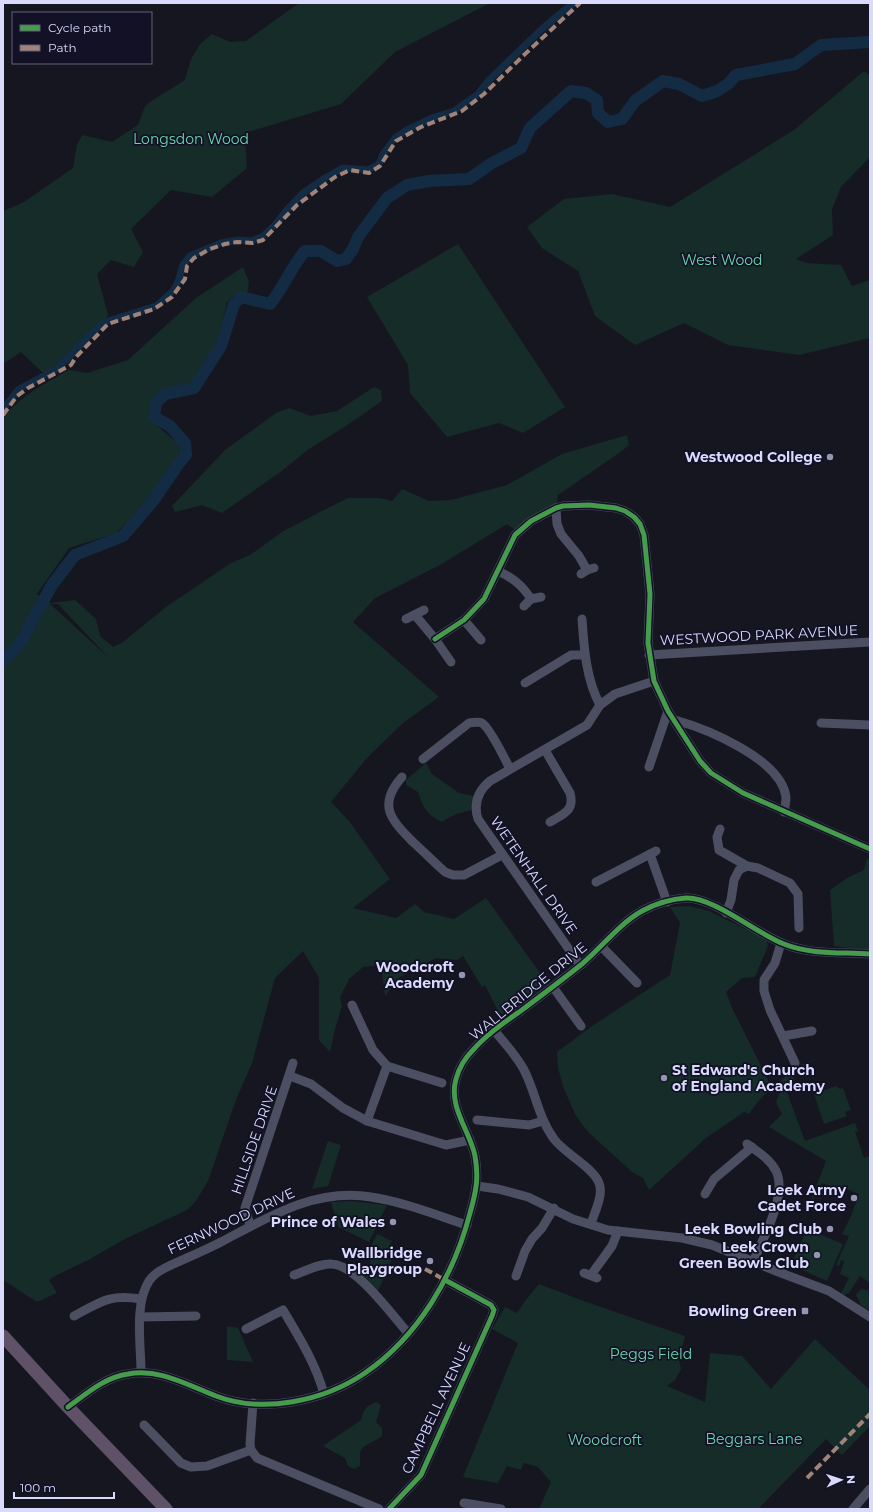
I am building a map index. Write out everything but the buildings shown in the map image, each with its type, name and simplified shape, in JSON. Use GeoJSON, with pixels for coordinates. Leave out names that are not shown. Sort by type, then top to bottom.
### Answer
{"type":"FeatureCollection","features":[{"type":"Feature","properties":{"kind":"highway"},"geometry":{"type":"LineString","coordinates":[[3,1336],[68,1407],[166,1509]]}},
{"type":"Feature","properties":{"kind":"street"},"geometry":{"type":"LineString","coordinates":[[436,639],[464,620],[484,600],[515,535],[531,522],[556,508],[572,505],[616,508],[625,511],[634,517],[640,524],[644,535],[650,594],[648,643],[654,681],[668,711],[700,761],[711,773],[743,794],[870,849]]}},
{"type":"Feature","properties":{"kind":"street"},"geometry":{"type":"LineString","coordinates":[[556,508],[557,524],[561,534],[579,556],[587,571]]}},
{"type":"Feature","properties":{"kind":"street"},"geometry":{"type":"LineString","coordinates":[[498,571],[512,577],[520,583],[531,599]]}},
{"type":"Feature","properties":{"kind":"street"},"geometry":{"type":"LineString","coordinates":[[524,606],[531,599],[541,597]]}},
{"type":"Feature","properties":{"kind":"street"},"geometry":{"type":"LineString","coordinates":[[406,619],[416,616],[424,610]]}},
{"type":"Feature","properties":{"kind":"street"},"geometry":{"type":"LineString","coordinates":[[416,616],[436,639],[451,662]]}},
{"type":"Feature","properties":{"kind":"street"},"geometry":{"type":"LineString","coordinates":[[582,619],[585,655],[591,682],[600,705]]}},
{"type":"Feature","properties":{"kind":"street"},"geometry":{"type":"LineString","coordinates":[[464,620],[481,640]]}},
{"type":"Feature","properties":{"kind":"street","name":"WESTWOOD PARK AVENUE"},"geometry":{"type":"LineString","coordinates":[[649,655],[870,642]]}},
{"type":"Feature","properties":{"kind":"street"},"geometry":{"type":"LineString","coordinates":[[524,683],[571,655],[585,655]]}},
{"type":"Feature","properties":{"kind":"street","name":"WETENHALL DRIVE"},"geometry":{"type":"LineString","coordinates":[[580,965],[478,819],[476,806],[477,799],[484,786],[510,769],[587,726],[600,705],[615,694],[654,681]]}},
{"type":"Feature","properties":{"kind":"street"},"geometry":{"type":"LineString","coordinates":[[649,767],[668,711]]}},
{"type":"Feature","properties":{"kind":"street"},"geometry":{"type":"LineString","coordinates":[[675,720],[709,731],[743,749],[764,764],[777,777],[783,788],[786,803],[784,812]]}},
{"type":"Feature","properties":{"kind":"street"},"geometry":{"type":"LineString","coordinates":[[423,759],[469,723],[479,722],[484,724],[489,731],[510,769]]}},
{"type":"Feature","properties":{"kind":"street"},"geometry":{"type":"LineString","coordinates":[[821,723],[870,725]]}},
{"type":"Feature","properties":{"kind":"street"},"geometry":{"type":"LineString","coordinates":[[545,750],[570,793],[572,801],[569,810],[550,822]]}},
{"type":"Feature","properties":{"kind":"street"},"geometry":{"type":"LineString","coordinates":[[400,784],[388,798],[389,808],[393,820],[397,826],[445,872],[452,875],[464,875],[502,855]]}},
{"type":"Feature","properties":{"kind":"street"},"geometry":{"type":"LineString","coordinates":[[720,829],[717,837],[719,850],[747,866],[758,868],[790,883],[795,888],[799,899],[799,928]]}},
{"type":"Feature","properties":{"kind":"street"},"geometry":{"type":"LineString","coordinates":[[596,882],[653,852],[667,902]]}},
{"type":"Feature","properties":{"kind":"street"},"geometry":{"type":"LineString","coordinates":[[726,913],[731,900],[734,880],[739,870],[747,866]]}},
{"type":"Feature","properties":{"kind":"street","name":"WALLBRIDGE DRIVE"},"geometry":{"type":"LineString","coordinates":[[68,1407],[108,1380],[118,1376],[142,1372],[162,1375],[220,1398],[254,1403],[287,1402],[324,1394],[346,1384],[365,1373],[384,1357],[408,1333],[428,1308],[456,1258],[467,1225],[477,1186],[475,1156],[454,1097],[455,1084],[459,1071],[468,1055],[494,1030],[553,987],[602,947],[634,916],[656,904],[684,898],[697,899],[781,943],[795,948],[814,951],[870,954]]}},
{"type":"Feature","properties":{"kind":"street"},"geometry":{"type":"LineString","coordinates":[[781,943],[775,963],[767,974],[764,991],[768,1004],[795,1063]]}},
{"type":"Feature","properties":{"kind":"street"},"geometry":{"type":"LineString","coordinates":[[602,947],[638,983]]}},
{"type":"Feature","properties":{"kind":"street"},"geometry":{"type":"LineString","coordinates":[[553,987],[581,1027]]}},
{"type":"Feature","properties":{"kind":"street"},"geometry":{"type":"LineString","coordinates":[[352,1005],[373,1050],[387,1066],[442,1083]]}},
{"type":"Feature","properties":{"kind":"street"},"geometry":{"type":"LineString","coordinates":[[494,1030],[525,1072],[543,1121],[554,1140],[599,1181],[601,1188],[591,1224]]}},
{"type":"Feature","properties":{"kind":"street"},"geometry":{"type":"LineString","coordinates":[[783,1036],[812,1030]]}},
{"type":"Feature","properties":{"kind":"street","name":"HILLSIDE DRIVE"},"geometry":{"type":"LineString","coordinates":[[250,1225],[246,1208],[293,1063]]}},
{"type":"Feature","properties":{"kind":"street"},"geometry":{"type":"LineString","coordinates":[[367,1121],[387,1066]]}},
{"type":"Feature","properties":{"kind":"street"},"geometry":{"type":"LineString","coordinates":[[290,1076],[311,1084],[343,1108],[367,1121],[446,1145],[470,1140]]}},
{"type":"Feature","properties":{"kind":"street"},"geometry":{"type":"LineString","coordinates":[[478,1120],[528,1125],[543,1121]]}},
{"type":"Feature","properties":{"kind":"street"},"geometry":{"type":"LineString","coordinates":[[705,1194],[714,1179],[750,1145],[774,1167],[779,1179],[780,1187],[778,1197],[770,1223],[753,1262]]}},
{"type":"Feature","properties":{"kind":"street"},"geometry":{"type":"LineString","coordinates":[[477,1186],[498,1189],[521,1195],[554,1208],[573,1219],[608,1230],[682,1238],[712,1245],[829,1291],[870,1317]]}},
{"type":"Feature","properties":{"kind":"street","name":"FERNWOOD DRIVE"},"geometry":{"type":"LineString","coordinates":[[142,1372],[140,1317],[141,1299],[149,1281],[156,1273],[222,1241],[250,1225],[308,1200],[346,1196],[370,1197],[391,1201],[467,1225]]}},
{"type":"Feature","properties":{"kind":"street"},"geometry":{"type":"LineString","coordinates":[[516,1276],[532,1239],[542,1228],[554,1208]]}},
{"type":"Feature","properties":{"kind":"street"},"geometry":{"type":"LineString","coordinates":[[591,1275],[612,1246],[618,1231]]}},
{"type":"Feature","properties":{"kind":"street"},"geometry":{"type":"LineString","coordinates":[[294,1275],[323,1265],[332,1264],[346,1268],[353,1272],[408,1333]]}},
{"type":"Feature","properties":{"kind":"street","name":"CAMPBELL AVENUE"},"geometry":{"type":"LineString","coordinates":[[389,1509],[421,1475],[494,1310],[492,1305],[445,1280]]}},
{"type":"Feature","properties":{"kind":"street"},"geometry":{"type":"LineString","coordinates":[[74,1316],[109,1298],[127,1297],[141,1299]]}},
{"type":"Feature","properties":{"kind":"street"},"geometry":{"type":"LineString","coordinates":[[246,1329],[283,1310],[310,1358],[320,1379],[324,1394]]}},
{"type":"Feature","properties":{"kind":"street"},"geometry":{"type":"LineString","coordinates":[[140,1317],[196,1316]]}},
{"type":"Feature","properties":{"kind":"street"},"geometry":{"type":"LineString","coordinates":[[254,1403],[250,1438],[251,1450],[257,1458],[379,1509]]}},
{"type":"Feature","properties":{"kind":"street"},"geometry":{"type":"LineString","coordinates":[[144,1425],[181,1462],[191,1467],[207,1466],[251,1450]]}},
{"type":"Feature","properties":{"kind":"street"},"geometry":{"type":"LineString","coordinates":[[853,1509],[870,1489]]}},
{"type":"Feature","properties":{"kind":"street"},"geometry":{"type":"LineString","coordinates":[[464,1503],[501,1509]]}},
{"type":"Feature","properties":{"kind":"green space","name":"Longsdon Wood"},"geometry":{"type":"Polygon","coordinates":[[[299,3],[490,3],[395,52],[341,104],[245,133],[247,168],[212,197],[171,190],[131,229],[143,252],[134,267],[111,260],[97,274],[108,315],[94,335],[69,363],[43,373],[21,352],[3,364],[3,211],[24,202],[73,168],[77,145],[82,135],[112,142],[138,125],[145,106],[185,80],[191,59],[200,44],[212,34],[230,42],[246,41],[299,3]]]}},
{"type":"Feature","properties":{"kind":"green space","name":"West Wood"},"geometry":{"type":"Polygon","coordinates":[[[864,71],[870,76],[870,157],[841,187],[832,209],[833,235],[796,259],[806,263],[841,265],[852,286],[870,280],[870,338],[799,355],[728,345],[684,323],[635,345],[595,316],[578,271],[542,248],[527,227],[564,199],[612,194],[670,207],[794,130],[864,71]]]}},
{"type":"Feature","properties":{"kind":"green space"},"geometry":{"type":"Polygon","coordinates":[[[458,244],[565,407],[523,433],[499,423],[447,437],[410,393],[408,365],[367,297],[458,244]]]}},
{"type":"Feature","properties":{"kind":"green space"},"geometry":{"type":"Polygon","coordinates":[[[243,267],[249,282],[247,295],[233,296],[227,302],[218,341],[193,384],[162,391],[151,402],[150,416],[155,424],[179,444],[180,454],[159,485],[116,533],[69,548],[37,594],[50,603],[75,600],[96,619],[100,636],[113,647],[123,642],[166,607],[231,563],[250,555],[282,532],[348,498],[380,498],[392,501],[402,489],[429,501],[451,500],[507,485],[562,454],[627,435],[629,445],[558,495],[556,508],[518,532],[507,524],[440,565],[375,598],[353,622],[439,697],[403,723],[366,759],[331,802],[349,821],[390,879],[353,908],[396,918],[415,904],[424,912],[454,919],[486,898],[548,984],[500,1015],[485,985],[482,987],[463,956],[457,960],[436,958],[400,977],[385,996],[381,965],[363,967],[349,979],[340,997],[342,1006],[330,1052],[319,1040],[319,978],[303,951],[275,978],[252,1063],[236,1100],[208,1181],[196,1201],[187,1210],[123,1240],[90,1259],[53,1277],[49,1280],[57,1293],[37,1302],[3,1280],[3,417],[25,396],[69,370],[87,373],[128,360],[196,298],[243,267]],[[50,604],[108,657],[58,604],[50,604]]]}},
{"type":"Feature","properties":{"kind":"green space"},"geometry":{"type":"Polygon","coordinates":[[[374,387],[381,390],[382,401],[309,449],[279,473],[222,513],[202,505],[175,512],[172,506],[225,450],[276,413],[289,408],[311,416],[337,411],[374,387]]]}},
{"type":"Feature","properties":{"kind":"green space"},"geometry":{"type":"Polygon","coordinates":[[[426,763],[432,774],[459,793],[477,797],[475,810],[466,811],[450,817],[442,822],[429,813],[418,792],[406,785],[406,780],[426,763]]]}},
{"type":"Feature","properties":{"kind":"green space"},"geometry":{"type":"Polygon","coordinates":[[[867,859],[870,859],[870,951],[834,946],[830,890],[847,878],[864,870],[867,859]]]}},
{"type":"Feature","properties":{"kind":"green space","name":"St Edward's Church of England Academy"},"geometry":{"type":"Polygon","coordinates":[[[689,906],[709,911],[766,939],[768,946],[755,977],[742,978],[726,992],[732,1008],[772,1088],[796,1067],[821,1057],[803,1066],[796,1073],[794,1082],[773,1089],[764,1095],[749,1114],[744,1112],[706,1138],[649,1190],[643,1178],[632,1172],[588,1132],[576,1116],[564,1089],[558,1068],[557,1052],[592,1026],[670,975],[680,923],[670,907],[689,906]]]}},
{"type":"Feature","properties":{"kind":"green space"},"geometry":{"type":"Polygon","coordinates":[[[836,1086],[840,1089],[843,1088],[851,1110],[845,1112],[847,1116],[824,1124],[814,1094],[836,1086]]]}},
{"type":"Feature","properties":{"kind":"green space"},"geometry":{"type":"Polygon","coordinates":[[[786,1090],[805,1141],[855,1123],[858,1131],[855,1132],[864,1158],[870,1156],[870,1283],[860,1276],[849,1293],[843,1295],[841,1293],[849,1278],[840,1274],[844,1261],[841,1260],[839,1266],[836,1265],[849,1236],[842,1234],[851,1216],[859,1194],[842,1187],[838,1189],[822,1183],[808,1208],[826,1161],[769,1127],[782,1114],[776,1102],[780,1092],[786,1090]]]}},
{"type":"Feature","properties":{"kind":"green space"},"geometry":{"type":"Polygon","coordinates":[[[328,1141],[341,1145],[328,1186],[312,1189],[328,1141]]]}},
{"type":"Feature","properties":{"kind":"green space"},"geometry":{"type":"Polygon","coordinates":[[[350,1201],[387,1205],[369,1242],[338,1227],[331,1202],[350,1201]]]}},
{"type":"Feature","properties":{"kind":"green space","name":"Leek Crown Green Bowls Club"},"geometry":{"type":"Polygon","coordinates":[[[807,1229],[843,1244],[827,1281],[791,1265],[807,1229]]]}},
{"type":"Feature","properties":{"kind":"green space"},"geometry":{"type":"Polygon","coordinates":[[[377,1234],[392,1241],[385,1255],[392,1259],[377,1293],[358,1273],[370,1265],[371,1246],[377,1234]]]}},
{"type":"Feature","properties":{"kind":"green space"},"geometry":{"type":"Polygon","coordinates":[[[539,1284],[685,1336],[679,1360],[681,1369],[675,1380],[667,1386],[705,1402],[710,1353],[742,1356],[771,1389],[815,1339],[870,1390],[870,1426],[842,1455],[826,1439],[758,1509],[539,1509],[551,1482],[538,1467],[524,1463],[521,1470],[507,1466],[498,1483],[463,1477],[518,1343],[492,1329],[505,1307],[517,1313],[539,1284]]]}},
{"type":"Feature","properties":{"kind":"green space"},"geometry":{"type":"Polygon","coordinates":[[[862,1289],[870,1291],[868,1294],[870,1296],[870,1311],[861,1305],[856,1295],[862,1289]]]}},
{"type":"Feature","properties":{"kind":"green space"},"geometry":{"type":"Polygon","coordinates":[[[227,1326],[238,1328],[253,1362],[227,1360],[227,1326]]]}},
{"type":"Feature","properties":{"kind":"green space"},"geometry":{"type":"Polygon","coordinates":[[[377,1402],[381,1405],[376,1422],[382,1428],[382,1436],[362,1448],[360,1454],[360,1466],[354,1469],[348,1466],[345,1458],[323,1446],[361,1420],[366,1408],[377,1402]]]}},
{"type":"Feature","properties":{"kind":"waterway"},"geometry":{"type":"LineString","coordinates":[[3,409],[19,389],[57,369],[90,334],[105,322],[156,306],[173,291],[178,282],[183,265],[190,256],[221,243],[238,240],[251,241],[262,237],[275,225],[303,193],[325,178],[343,168],[368,170],[379,164],[383,154],[395,138],[407,130],[432,118],[454,111],[478,94],[489,80],[542,29],[573,3]]}},
{"type":"Feature","properties":{"kind":"waterway"},"geometry":{"type":"LineString","coordinates":[[3,661],[19,645],[52,585],[75,555],[123,536],[153,501],[186,455],[185,443],[170,426],[154,417],[156,403],[165,394],[194,388],[221,346],[234,304],[241,297],[270,304],[305,251],[321,251],[337,261],[346,259],[353,249],[358,237],[387,198],[407,185],[429,181],[469,179],[492,163],[521,148],[530,128],[571,91],[586,93],[597,100],[598,113],[608,122],[622,119],[635,101],[663,81],[679,84],[702,96],[717,91],[728,84],[736,75],[795,64],[821,45],[870,42]]}},
{"type":"Feature","properties":{"kind":"marked path"},"geometry":{"type":"LineString","coordinates":[[3,415],[17,396],[28,388],[71,365],[76,357],[108,324],[154,309],[172,297],[185,279],[187,266],[194,258],[210,249],[225,244],[237,242],[253,243],[263,240],[297,205],[335,177],[350,170],[369,173],[380,166],[396,141],[421,127],[462,111],[484,94],[580,3]]}},
{"type":"Feature","properties":{"kind":"marked path"},"geometry":{"type":"LineString","coordinates":[[425,1269],[445,1280]]}},
{"type":"Feature","properties":{"kind":"marked path"},"geometry":{"type":"LineString","coordinates":[[807,1478],[870,1414]]}},
{"type":"Feature","properties":{"kind":"cycle path"},"geometry":{"type":"LineString","coordinates":[[435,639],[464,620],[484,599],[515,535],[531,521],[563,506],[589,505],[616,508],[625,511],[634,517],[640,524],[644,535],[650,594],[648,643],[654,681],[668,711],[700,761],[711,773],[743,793],[870,849]]}},
{"type":"Feature","properties":{"kind":"cycle path"},"geometry":{"type":"LineString","coordinates":[[68,1407],[104,1382],[120,1376],[139,1373],[162,1375],[216,1396],[234,1401],[253,1404],[293,1402],[331,1391],[349,1383],[384,1358],[402,1341],[432,1302],[454,1259],[463,1236],[472,1205],[477,1178],[475,1156],[457,1109],[454,1089],[456,1079],[463,1063],[478,1044],[490,1033],[582,964],[618,929],[642,911],[675,899],[697,899],[722,909],[773,939],[794,948],[827,952],[870,954]]}},
{"type":"Feature","properties":{"kind":"cycle path"},"geometry":{"type":"LineString","coordinates":[[389,1509],[421,1475],[494,1310],[491,1305],[445,1280]]}},
{"type":"Feature","properties":{"kind":"place","name":"Westwood College"},"geometry":{"type":"Point","coordinates":[830,457]}},
{"type":"Feature","properties":{"kind":"place","name":"Woodcroft Academy"},"geometry":{"type":"Point","coordinates":[462,975]}},
{"type":"Feature","properties":{"kind":"place","name":"St Edward's Church of England Academy"},"geometry":{"type":"Point","coordinates":[664,1078]}},
{"type":"Feature","properties":{"kind":"place","name":"Leek Army Cadet Force"},"geometry":{"type":"Point","coordinates":[854,1198]}},
{"type":"Feature","properties":{"kind":"place","name":"Prince of Wales"},"geometry":{"type":"Point","coordinates":[393,1222]}},
{"type":"Feature","properties":{"kind":"place","name":"Leek Bowling Club"},"geometry":{"type":"Point","coordinates":[830,1229]}},
{"type":"Feature","properties":{"kind":"place","name":"Leek Crown Green Bowls Club"},"geometry":{"type":"Point","coordinates":[817,1255]}},
{"type":"Feature","properties":{"kind":"place","name":"Wallbridge Playgroup"},"geometry":{"type":"Point","coordinates":[430,1261]}},
{"type":"Feature","properties":{"kind":"place","name":"Bowling Green"},"geometry":{"type":"Point","coordinates":[805,1311]}},
{"type":"Feature","properties":{"kind":"park label","name":"Peggs Field"},"geometry":{"type":"Point","coordinates":[651,1354]}},
{"type":"Feature","properties":{"kind":"park label","name":"Beggars Lane"},"geometry":{"type":"Point","coordinates":[754,1439]}},
{"type":"Feature","properties":{"kind":"park label","name":"Woodcroft"},"geometry":{"type":"Point","coordinates":[605,1440]}}]}
